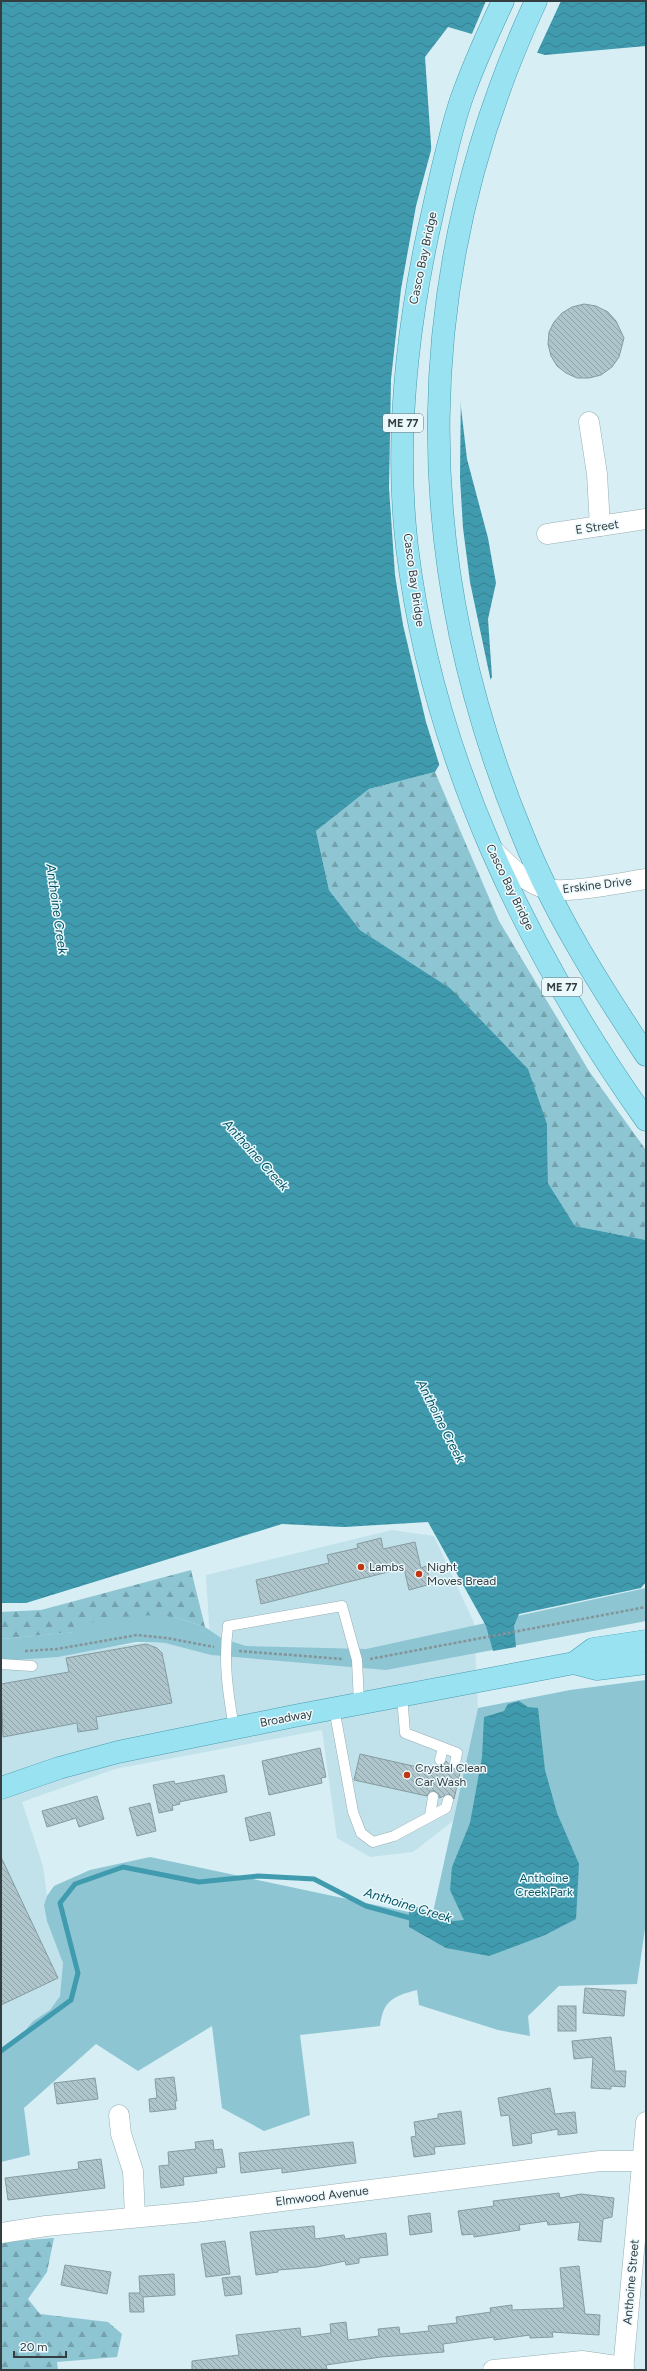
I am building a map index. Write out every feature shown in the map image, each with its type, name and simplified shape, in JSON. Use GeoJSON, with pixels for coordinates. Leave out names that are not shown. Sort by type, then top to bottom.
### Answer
{"type":"FeatureCollection","features":[{"type":"Feature","properties":{"kind":"main road","name":"Casco Bay Bridge"},"geometry":{"type":"LineString","coordinates":[[504,1],[490,27],[461,102],[435,200],[414,300],[405,381],[403,451],[407,546],[420,625],[448,736],[489,847],[541,951],[594,1041],[646,1120]]}},
{"type":"Feature","properties":{"kind":"main road","name":"ME 77"},"geometry":{"type":"LineString","coordinates":[[536,1],[518,39],[484,132],[462,211],[454,252],[442,334],[438,397],[438,480],[447,563],[462,645],[490,750],[523,835],[549,890],[584,956],[646,1055]]}},
{"type":"Feature","properties":{"kind":"main road","name":"Broadway"},"geometry":{"type":"LineString","coordinates":[[574,1663],[593,1649],[646,1641]]}},
{"type":"Feature","properties":{"kind":"main road","name":"Broadway"},"geometry":{"type":"LineString","coordinates":[[1,1788],[59,1768],[111,1754],[359,1703],[574,1663],[597,1669],[646,1664]]}},
{"type":"Feature","properties":{"kind":"street"},"geometry":{"type":"LineString","coordinates":[[589,422],[597,474],[600,526]]}},
{"type":"Feature","properties":{"kind":"street","name":"E Street"},"geometry":{"type":"LineString","coordinates":[[547,534],[646,519]]}},
{"type":"Feature","properties":{"kind":"street"},"geometry":{"type":"LineString","coordinates":[[489,847],[518,875],[549,890]]}},
{"type":"Feature","properties":{"kind":"street","name":"Erskine Drive"},"geometry":{"type":"LineString","coordinates":[[549,890],[646,879]]}},
{"type":"Feature","properties":{"kind":"street"},"geometry":{"type":"LineString","coordinates":[[119,2115],[122,2134],[133,2172],[135,2217]]}},
{"type":"Feature","properties":{"kind":"street","name":"Anthoine Street"},"geometry":{"type":"LineString","coordinates":[[624,2369],[644,2161],[646,2122]]}},
{"type":"Feature","properties":{"kind":"street","name":"Elmwood Avenue"},"geometry":{"type":"LineString","coordinates":[[1,2233],[135,2217],[195,2212],[600,2161],[644,2161]]}},
{"type":"Feature","properties":{"kind":"street"},"geometry":{"type":"LineString","coordinates":[[494,2370],[582,2361],[624,2369]]}},
{"type":"Feature","properties":{"kind":"lane"},"geometry":{"type":"LineString","coordinates":[[234,1728],[225,1676],[225,1649],[228,1626],[342,1606],[357,1660],[359,1703]]}},
{"type":"Feature","properties":{"kind":"lane"},"geometry":{"type":"LineString","coordinates":[[1,1664],[32,1666]]}},
{"type":"Feature","properties":{"kind":"lane"},"geometry":{"type":"LineString","coordinates":[[402,1695],[405,1733],[458,1753],[455,1763]]}},
{"type":"Feature","properties":{"kind":"lane"},"geometry":{"type":"LineString","coordinates":[[334,1708],[353,1812],[361,1833],[373,1842],[394,1836],[446,1808],[448,1800]]}},
{"type":"Feature","properties":{"kind":"lane"},"geometry":{"type":"LineString","coordinates":[[440,1760],[443,1748]]}},
{"type":"Feature","properties":{"kind":"lane"},"geometry":{"type":"LineString","coordinates":[[430,1816],[433,1797]]}},
{"type":"Feature","properties":{"kind":"path"},"geometry":{"type":"LineString","coordinates":[[364,1660],[481,1640],[646,1607]]}},
{"type":"Feature","properties":{"kind":"path"},"geometry":{"type":"LineString","coordinates":[[21,1651],[56,1649],[138,1635],[167,1638],[214,1647]]}},
{"type":"Feature","properties":{"kind":"path"},"geometry":{"type":"LineString","coordinates":[[242,1651],[345,1660]]}},
{"type":"Feature","properties":{"kind":"shaded area"},"geometry":{"type":"Polygon","coordinates":[[[392,1530],[434,1536],[474,1623],[478,1708],[453,1821],[413,1852],[370,1857],[337,1838],[322,1730],[115,1769],[22,1802],[43,1866],[47,1896],[44,1905],[63,1963],[62,1988],[60,1996],[50,2010],[33,2021],[19,2038],[1,2052],[1,1661],[150,1642],[165,1643],[211,1655],[206,1575],[392,1530]]]}},
{"type":"Feature","properties":{"kind":"green space"},"geometry":{"type":"Polygon","coordinates":[[[435,772],[499,921],[589,1071],[646,1150],[646,1240],[575,1226],[548,1183],[547,1124],[450,988],[360,930],[329,890],[316,831],[369,789],[435,772]]]}},
{"type":"Feature","properties":{"kind":"green space"},"geometry":{"type":"Polygon","coordinates":[[[191,1570],[205,1627],[174,1617],[119,1628],[1,1639],[1,1612],[41,1610],[191,1570]]]}},
{"type":"Feature","properties":{"kind":"green space"},"geometry":{"type":"Polygon","coordinates":[[[646,1588],[646,1621],[386,1670],[211,1655],[165,1643],[150,1642],[136,1642],[58,1657],[1,1661],[1,1639],[75,1632],[74,1626],[120,1617],[156,1615],[174,1617],[205,1627],[221,1638],[246,1646],[366,1649],[646,1588]]]}},
{"type":"Feature","properties":{"kind":"green space","name":"Anthoine Creek Park"},"geometry":{"type":"Polygon","coordinates":[[[646,1680],[646,1922],[637,1984],[559,1986],[528,2016],[530,2036],[498,2030],[419,2005],[417,1990],[402,1994],[391,2000],[387,2005],[384,2010],[380,2026],[300,2035],[310,2115],[264,2131],[222,2108],[212,2026],[138,2071],[96,2044],[24,2108],[30,2155],[1,2162],[1,2052],[19,2038],[33,2021],[50,2010],[60,1996],[63,1963],[47,1921],[44,1905],[47,1896],[54,1886],[90,1870],[150,1857],[432,1917],[478,1708],[570,1690],[646,1680]]]}},
{"type":"Feature","properties":{"kind":"green space"},"geometry":{"type":"Polygon","coordinates":[[[54,2238],[47,2272],[28,2299],[40,2314],[108,2322],[122,2334],[117,2357],[57,2362],[58,2370],[1,2370],[1,2242],[54,2238]]]}},
{"type":"Feature","properties":{"kind":"water"},"geometry":{"type":"Polygon","coordinates":[[[1,1],[646,1],[646,46],[545,55],[448,27],[425,57],[432,159],[467,459],[488,538],[496,583],[488,619],[492,677],[435,772],[369,789],[316,831],[329,890],[360,930],[450,988],[528,1069],[547,1124],[548,1183],[575,1226],[646,1240],[646,1582],[641,1588],[519,1614],[514,1626],[516,1647],[493,1651],[486,1626],[428,1522],[344,1527],[282,1524],[26,1603],[1,1603],[1,1]]]}},
{"type":"Feature","properties":{"kind":"water"},"geometry":{"type":"Polygon","coordinates":[[[519,1701],[528,1707],[538,1708],[545,1770],[557,1813],[579,1864],[576,1919],[545,1935],[489,1956],[446,1948],[409,1927],[409,1904],[453,1921],[464,1920],[450,1890],[452,1867],[470,1823],[482,1757],[484,1717],[504,1711],[508,1704],[519,1701]]]}},
{"type":"Feature","properties":{"kind":"pier"},"geometry":{"type":"Polygon","coordinates":[[[486,1],[561,1],[536,55],[471,36],[486,1]]]}},
{"type":"Feature","properties":{"kind":"pier"},"geometry":{"type":"Polygon","coordinates":[[[433,143],[461,385],[460,478],[463,528],[470,582],[491,682],[440,767],[426,722],[403,625],[395,575],[389,488],[391,379],[401,289],[416,206],[433,143]]]}},
{"type":"Feature","properties":{"kind":"building"},"geometry":{"type":"Polygon","coordinates":[[[584,304],[596,306],[608,312],[616,321],[624,338],[619,357],[612,367],[601,375],[589,378],[577,378],[566,373],[557,366],[551,356],[548,344],[549,332],[554,322],[562,313],[572,307],[584,304]]]}},
{"type":"Feature","properties":{"kind":"building"},"geometry":{"type":"Polygon","coordinates":[[[381,1538],[383,1549],[415,1542],[421,1568],[426,1566],[431,1584],[409,1590],[404,1568],[261,1604],[256,1580],[329,1563],[327,1555],[358,1548],[357,1544],[381,1538]]]}},
{"type":"Feature","properties":{"kind":"building"},"geometry":{"type":"Polygon","coordinates":[[[146,1644],[157,1648],[162,1653],[172,1703],[96,1717],[98,1729],[78,1732],[77,1723],[3,1737],[1,1684],[69,1672],[66,1658],[146,1644]]]}},
{"type":"Feature","properties":{"kind":"building"},"geometry":{"type":"Polygon","coordinates":[[[320,1748],[326,1777],[321,1778],[322,1783],[269,1795],[262,1761],[320,1748]]]}},
{"type":"Feature","properties":{"kind":"building","name":"Crystal Clean Car Wash"},"geometry":{"type":"Polygon","coordinates":[[[360,1754],[435,1771],[436,1765],[442,1766],[446,1761],[453,1769],[457,1769],[462,1764],[454,1799],[449,1794],[439,1798],[439,1794],[434,1791],[430,1791],[427,1796],[354,1780],[360,1754]]]}},
{"type":"Feature","properties":{"kind":"building"},"geometry":{"type":"Polygon","coordinates":[[[224,1775],[227,1792],[179,1802],[180,1804],[172,1806],[173,1810],[159,1813],[153,1785],[174,1781],[175,1784],[224,1775]]]}},
{"type":"Feature","properties":{"kind":"building"},"geometry":{"type":"Polygon","coordinates":[[[97,1796],[104,1819],[79,1827],[76,1818],[47,1827],[42,1811],[97,1796]]]}},
{"type":"Feature","properties":{"kind":"building"},"geometry":{"type":"Polygon","coordinates":[[[150,1803],[156,1831],[137,1836],[129,1808],[150,1803]]]}},
{"type":"Feature","properties":{"kind":"building"},"geometry":{"type":"Polygon","coordinates":[[[270,1812],[275,1835],[250,1841],[245,1818],[270,1812]]]}},
{"type":"Feature","properties":{"kind":"building"},"geometry":{"type":"Polygon","coordinates":[[[1,1857],[58,1978],[1,2005],[1,1857]]]}},
{"type":"Feature","properties":{"kind":"building"},"geometry":{"type":"Polygon","coordinates":[[[585,1988],[626,1991],[624,2016],[583,2013],[585,1988]]]}},
{"type":"Feature","properties":{"kind":"building"},"geometry":{"type":"Polygon","coordinates":[[[558,2006],[576,2006],[576,2031],[558,2031],[558,2006]]]}},
{"type":"Feature","properties":{"kind":"building"},"geometry":{"type":"Polygon","coordinates":[[[611,2037],[615,2071],[626,2071],[625,2087],[611,2086],[611,2089],[591,2088],[593,2057],[574,2059],[572,2041],[611,2037]]]}},
{"type":"Feature","properties":{"kind":"building"},"geometry":{"type":"Polygon","coordinates":[[[174,2077],[177,2101],[175,2101],[176,2109],[150,2112],[149,2099],[157,2098],[155,2079],[174,2077]]]}},
{"type":"Feature","properties":{"kind":"building"},"geometry":{"type":"Polygon","coordinates":[[[95,2078],[98,2099],[57,2104],[54,2083],[95,2078]]]}},
{"type":"Feature","properties":{"kind":"building"},"geometry":{"type":"Polygon","coordinates":[[[550,2088],[555,2114],[575,2112],[577,2133],[558,2135],[558,2129],[531,2134],[532,2143],[513,2146],[509,2115],[501,2116],[498,2098],[550,2088]]]}},
{"type":"Feature","properties":{"kind":"building"},"geometry":{"type":"Polygon","coordinates":[[[461,2111],[465,2144],[434,2147],[435,2154],[414,2157],[411,2137],[416,2136],[414,2122],[438,2118],[438,2114],[461,2111]]]}},
{"type":"Feature","properties":{"kind":"building"},"geometry":{"type":"Polygon","coordinates":[[[213,2140],[214,2150],[222,2149],[225,2167],[216,2168],[217,2173],[183,2177],[184,2185],[161,2188],[159,2166],[169,2165],[168,2152],[196,2149],[195,2142],[213,2140]]]}},
{"type":"Feature","properties":{"kind":"building"},"geometry":{"type":"Polygon","coordinates":[[[353,2142],[356,2163],[282,2173],[282,2168],[241,2173],[239,2153],[353,2142]]]}},
{"type":"Feature","properties":{"kind":"building"},"geometry":{"type":"Polygon","coordinates":[[[101,2159],[105,2188],[8,2200],[5,2178],[79,2169],[78,2162],[101,2159]]]}},
{"type":"Feature","properties":{"kind":"building"},"geometry":{"type":"Polygon","coordinates":[[[559,2193],[560,2198],[581,2194],[614,2198],[612,2217],[603,2219],[601,2242],[578,2240],[580,2222],[548,2225],[547,2221],[519,2225],[520,2230],[474,2237],[474,2234],[462,2235],[458,2211],[494,2206],[493,2201],[559,2193]]]}},
{"type":"Feature","properties":{"kind":"building"},"geometry":{"type":"Polygon","coordinates":[[[430,2213],[432,2232],[410,2235],[408,2216],[430,2213]]]}},
{"type":"Feature","properties":{"kind":"building"},"geometry":{"type":"Polygon","coordinates":[[[314,2226],[315,2239],[344,2235],[345,2239],[386,2233],[388,2255],[359,2258],[359,2263],[346,2265],[345,2261],[317,2267],[278,2270],[278,2272],[256,2275],[250,2232],[314,2226]]]}},
{"type":"Feature","properties":{"kind":"building"},"geometry":{"type":"Polygon","coordinates":[[[225,2241],[230,2274],[206,2277],[201,2244],[225,2241]]]}},
{"type":"Feature","properties":{"kind":"building"},"geometry":{"type":"Polygon","coordinates":[[[65,2265],[111,2272],[107,2294],[61,2285],[65,2265]]]}},
{"type":"Feature","properties":{"kind":"building"},"geometry":{"type":"Polygon","coordinates":[[[579,2266],[585,2314],[600,2315],[599,2335],[552,2332],[553,2337],[530,2338],[530,2335],[494,2340],[494,2337],[443,2344],[444,2352],[381,2357],[326,2365],[327,2369],[317,2370],[192,2370],[192,2361],[239,2355],[236,2335],[300,2328],[301,2337],[331,2333],[330,2324],[346,2322],[348,2340],[379,2336],[378,2329],[399,2327],[400,2334],[429,2331],[428,2326],[457,2323],[456,2317],[491,2312],[490,2308],[512,2305],[512,2310],[564,2308],[560,2268],[579,2266]]]}},
{"type":"Feature","properties":{"kind":"building"},"geometry":{"type":"Polygon","coordinates":[[[174,2274],[175,2295],[143,2297],[144,2312],[130,2312],[129,2293],[140,2293],[139,2276],[174,2274]]]}},
{"type":"Feature","properties":{"kind":"building"},"geometry":{"type":"Polygon","coordinates":[[[240,2276],[242,2294],[225,2296],[222,2278],[240,2276]]]}},
{"type":"Feature","properties":{"kind":"waterway","name":"Anthoine Creek"},"geometry":{"type":"LineString","coordinates":[[1,2051],[71,2000],[78,1973],[60,1903],[75,1884],[123,1867],[199,1882],[258,1876],[314,1879],[366,1906],[414,1919]]}},
{"type":"Feature","properties":{"kind":"place","name":"Lambs"},"geometry":{"type":"Point","coordinates":[361,1567]}},
{"type":"Feature","properties":{"kind":"place","name":"Night Moves Bread"},"geometry":{"type":"Point","coordinates":[419,1574]}},
{"type":"Feature","properties":{"kind":"place","name":"Crystal Clean Car Wash"},"geometry":{"type":"Point","coordinates":[407,1775]}}]}
